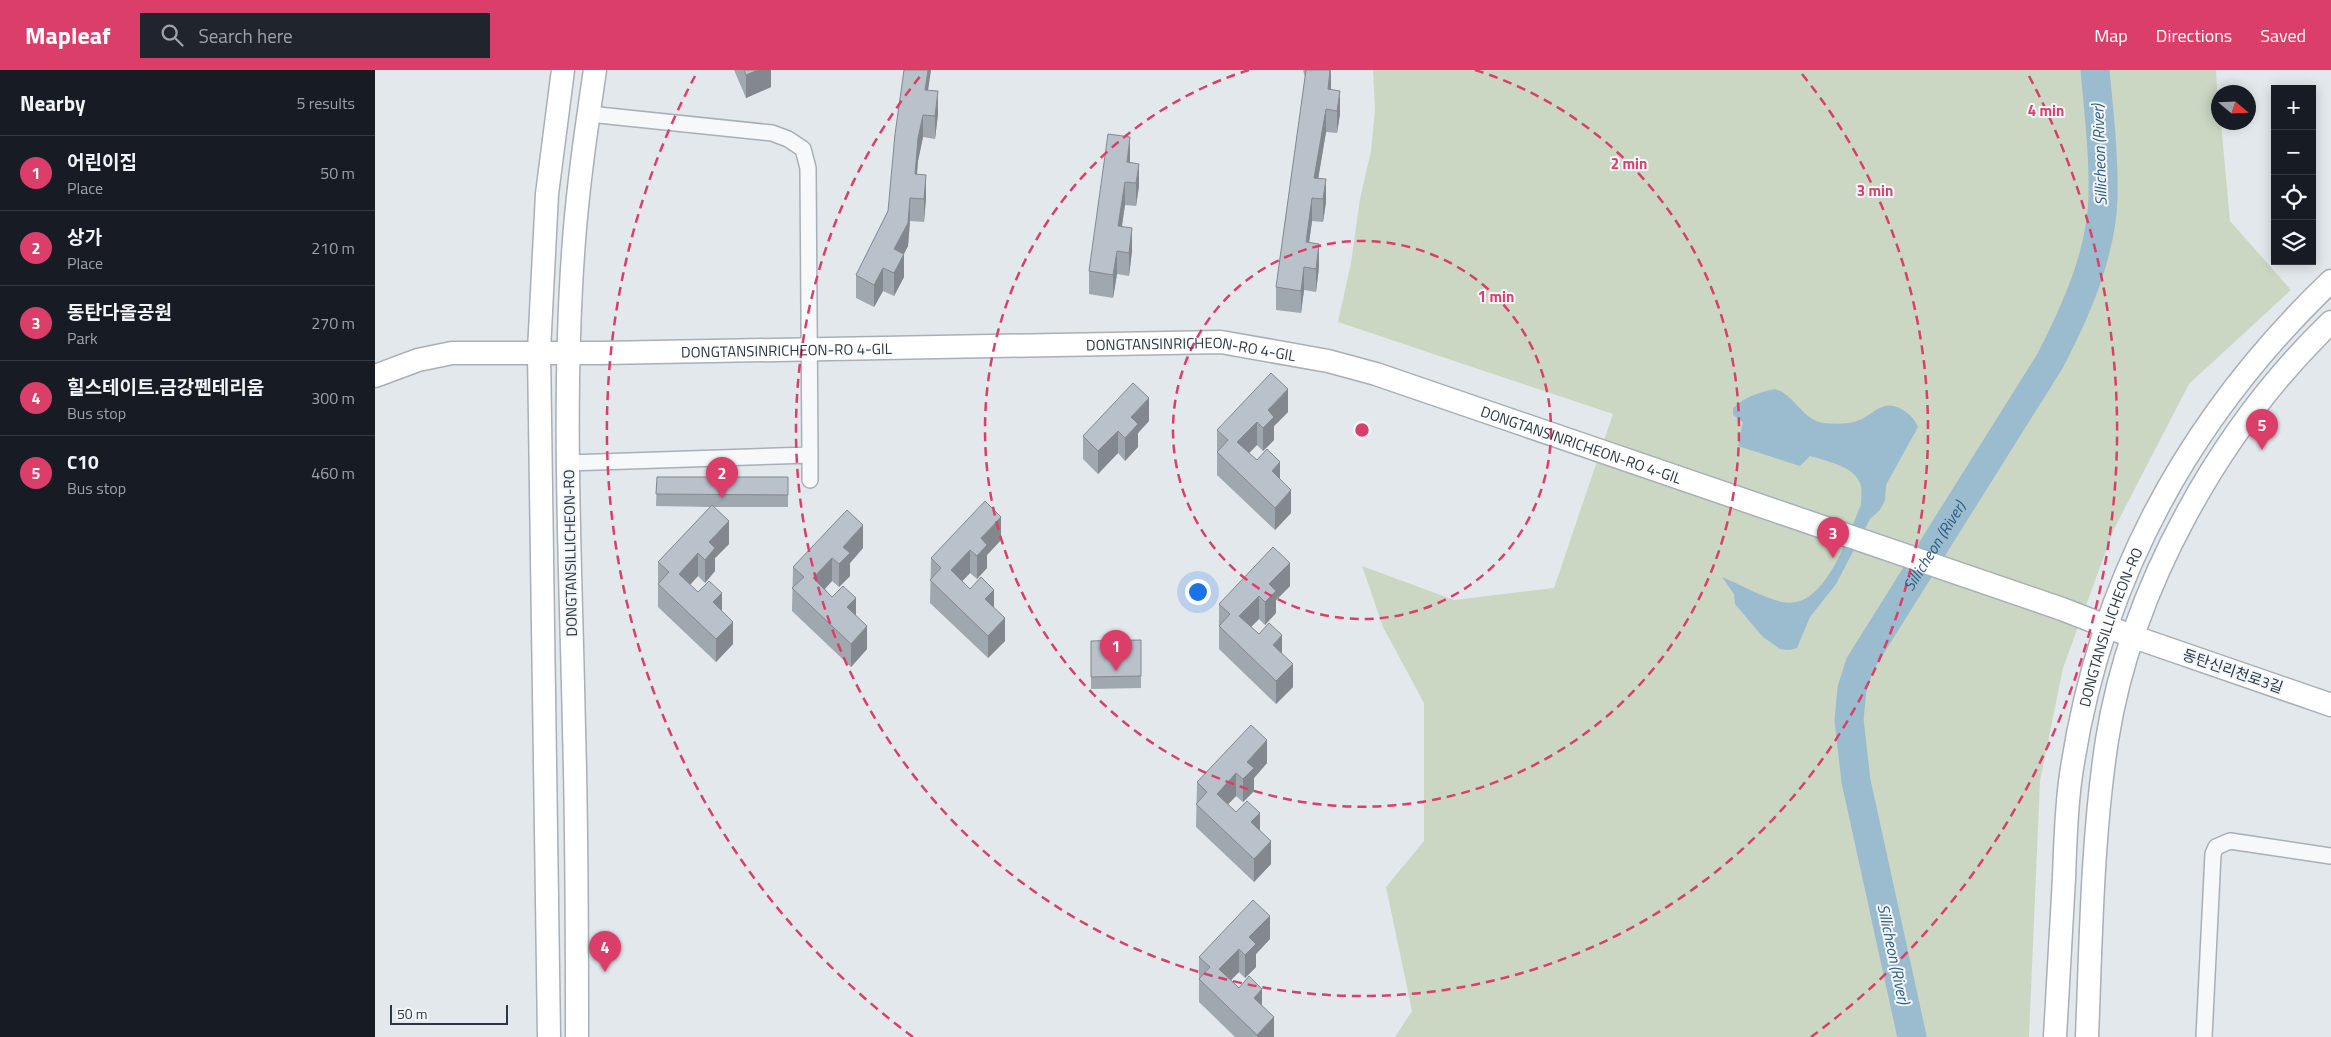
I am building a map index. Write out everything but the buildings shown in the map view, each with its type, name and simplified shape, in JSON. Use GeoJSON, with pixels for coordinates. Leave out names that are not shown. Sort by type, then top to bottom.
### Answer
{"type":"FeatureCollection","features":[{"type":"Feature","properties":{"kind":"main road","name":"DONGTANSILLICHEON-RO"},"geometry":{"type":"LineString","coordinates":[[549,1037],[539,351],[547,194],[563,70]]}},
{"type":"Feature","properties":{"kind":"main road","name":"DONGTANSILLICHEON-RO"},"geometry":{"type":"LineString","coordinates":[[577,1037],[574,731],[568,463],[569,352],[573,252],[595,70]]}},
{"type":"Feature","properties":{"kind":"main road","name":"DONGTANSILLICHEON-RO"},"geometry":{"type":"LineString","coordinates":[[2055,1037],[2070,784],[2081,715],[2105,626],[2145,531],[2191,448],[2245,374],[2299,312],[2331,281]]}},
{"type":"Feature","properties":{"kind":"main road","name":"DONGTANSILLICHEON-RO"},"geometry":{"type":"LineString","coordinates":[[2087,1037],[2096,862],[2107,740],[2134,637],[2161,564],[2207,478],[2260,402],[2289,366],[2331,322]]}},
{"type":"Feature","properties":{"kind":"main road","name":"DONGTANSINRICHEON-RO 4-GIL"},"geometry":{"type":"LineString","coordinates":[[375,376],[418,360],[452,353],[809,350],[1221,342],[1281,352],[1376,374],[1815,526],[2062,609]]}},
{"type":"Feature","properties":{"kind":"main road","name":"동탄신리천로3길"},"geometry":{"type":"LineString","coordinates":[[2062,609],[2134,637],[2331,706]]}},
{"type":"Feature","properties":{"kind":"street"},"geometry":{"type":"LineString","coordinates":[[589,114],[771,133],[788,139],[803,149],[808,168],[810,480]]}},
{"type":"Feature","properties":{"kind":"street"},"geometry":{"type":"LineString","coordinates":[[568,463],[810,454]]}},
{"type":"Feature","properties":{"kind":"street"},"geometry":{"type":"LineString","coordinates":[[2204,1037],[2213,854],[2216,846],[2230,841],[2331,856]]}},
{"type":"Feature","properties":{"kind":"green space"},"geometry":{"type":"Polygon","coordinates":[[[1373,70],[2216,70],[2217,85],[2211,85],[2211,130],[2222,130],[2230,221],[2291,290],[2189,384],[2114,529],[2063,668],[2040,781],[2029,1037],[1395,1037],[1412,1011],[1386,887],[1424,841],[1424,703],[1383,627],[1362,566],[1454,600],[1554,588],[1613,414],[1338,322],[1351,263],[1360,199],[1371,151],[1375,110],[1373,70]]]}},
{"type":"Feature","properties":{"kind":"water"},"geometry":{"type":"Polygon","coordinates":[[[1775,389],[1782,392],[1810,418],[1824,423],[1854,422],[1881,407],[1895,406],[1905,411],[1918,427],[1886,485],[1885,500],[1880,510],[1870,519],[1836,584],[1810,617],[1797,648],[1789,650],[1780,649],[1763,637],[1735,604],[1734,594],[1722,577],[1782,602],[1797,602],[1811,595],[1823,583],[1841,552],[1861,505],[1861,490],[1859,481],[1855,476],[1837,464],[1810,456],[1800,466],[1738,446],[1743,422],[1733,415],[1733,408],[1753,396],[1775,389]]]}},
{"type":"Feature","properties":{"kind":"waterway","name":"Sillicheon (River)"},"geometry":{"type":"LineString","coordinates":[[1912,1037],[1856,781],[1849,720],[1852,689],[1860,664],[2050,361],[2069,323],[2085,283],[2097,241],[2103,199],[2102,151],[2095,70]]}},
{"type":"Feature","properties":{"kind":"place","name":"C10"},"geometry":{"type":"Point","coordinates":[2262,450]}},
{"type":"Feature","properties":{"kind":"place","name":"상가"},"geometry":{"type":"Point","coordinates":[722,498]}},
{"type":"Feature","properties":{"kind":"place","name":"동탄다올공원"},"geometry":{"type":"Point","coordinates":[1833,558]}},
{"type":"Feature","properties":{"kind":"place","name":"어린이집"},"geometry":{"type":"Point","coordinates":[1116,671]}},
{"type":"Feature","properties":{"kind":"place","name":"힐스테이트.금강펜테리움"},"geometry":{"type":"Point","coordinates":[605,972]}}]}
